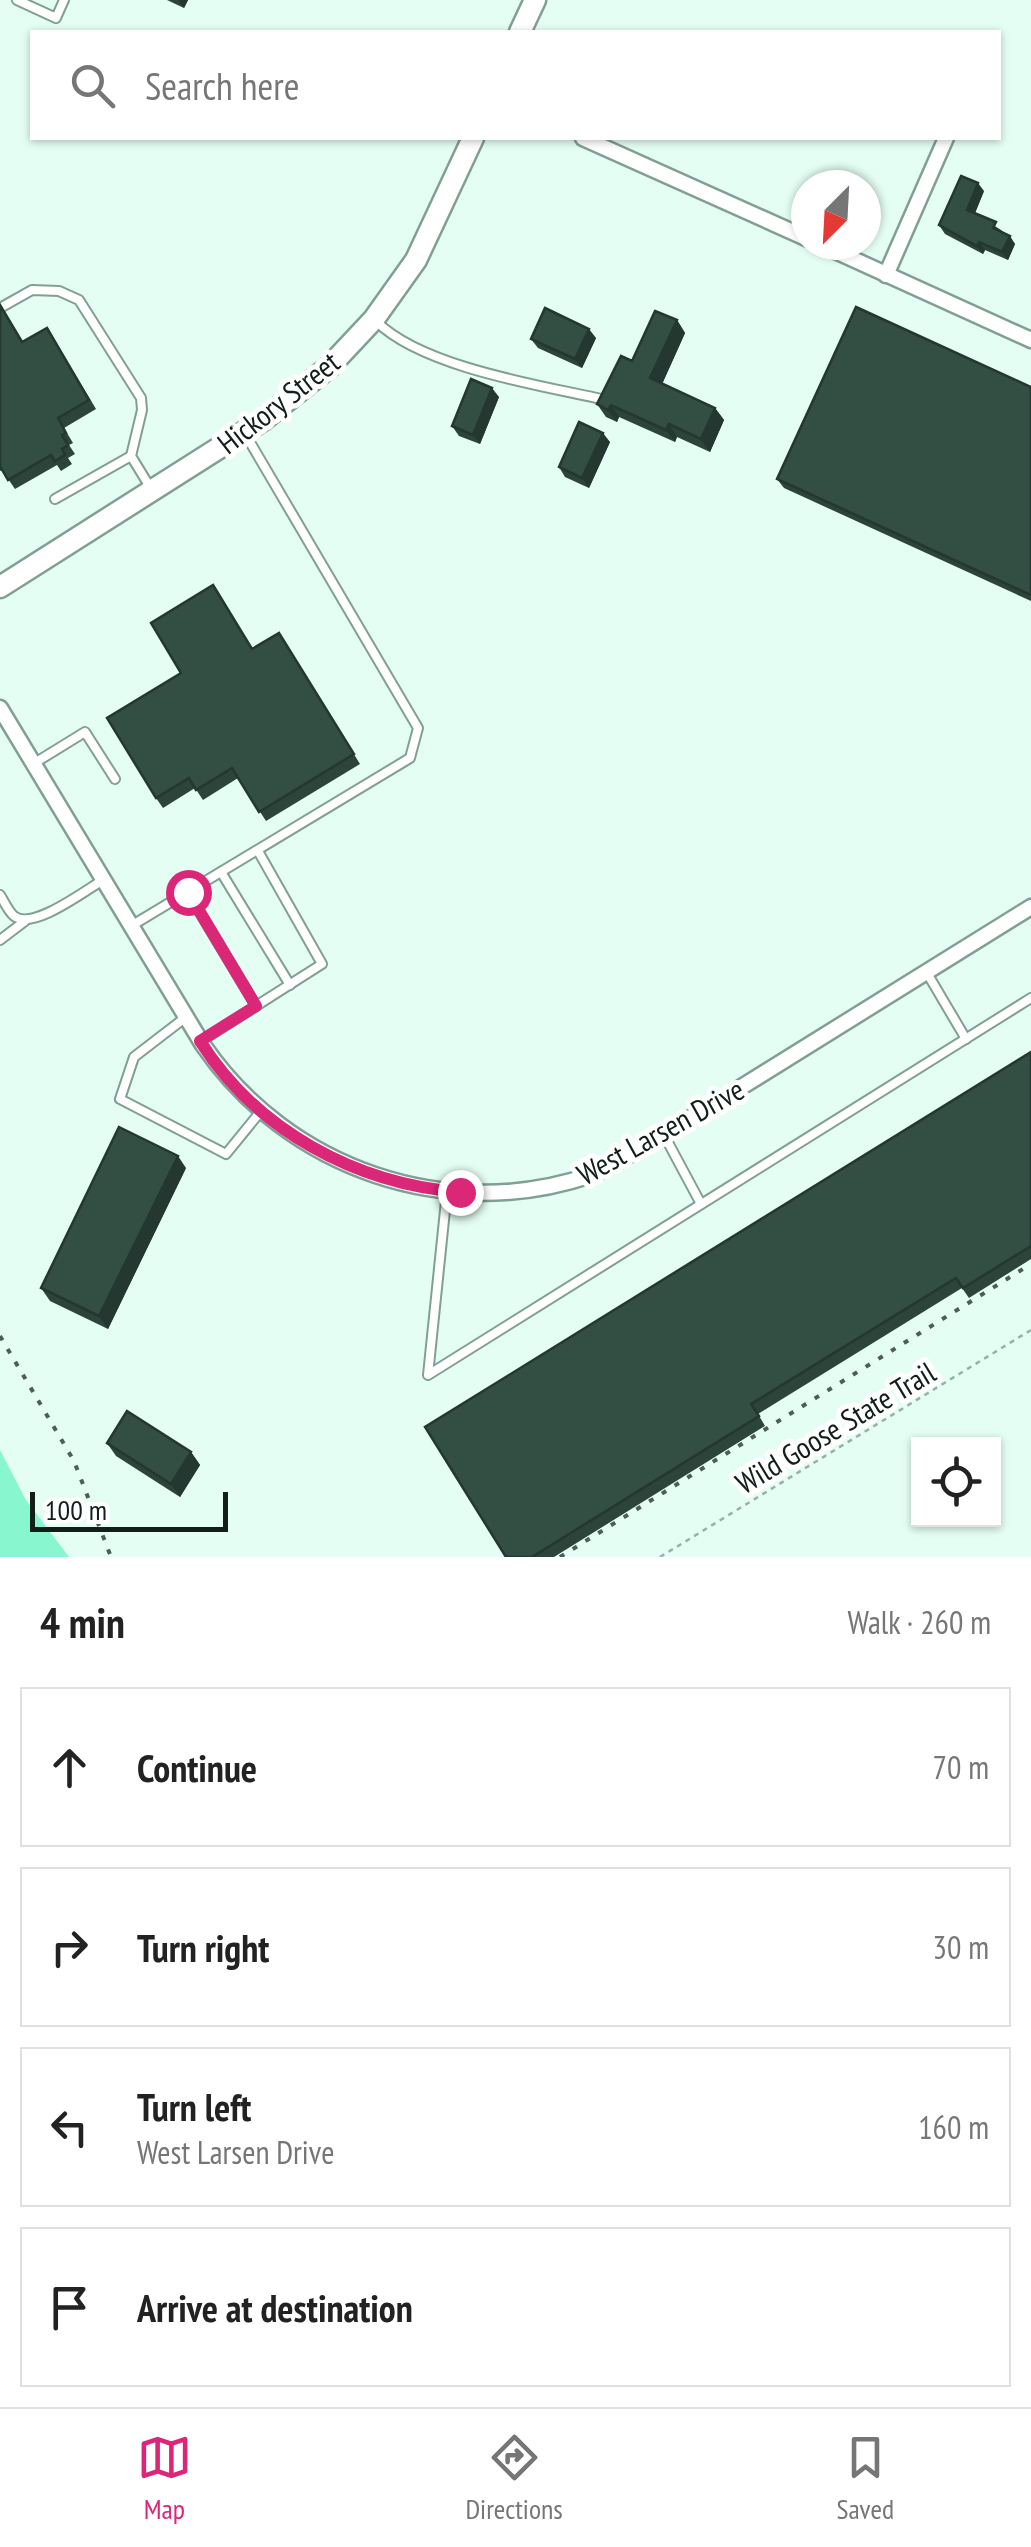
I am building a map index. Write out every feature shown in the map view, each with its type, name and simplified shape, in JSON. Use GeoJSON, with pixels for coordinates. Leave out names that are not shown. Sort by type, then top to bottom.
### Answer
{"type":"FeatureCollection","features":[{"type":"Feature","properties":{"kind":"street"},"geometry":{"type":"LineString","coordinates":[[521,30],[535,0]]}},
{"type":"Feature","properties":{"kind":"street","name":"Hickory Street"},"geometry":{"type":"LineString","coordinates":[[0,588],[244,432],[316,378],[374,318],[416,260],[472,140]]}},
{"type":"Feature","properties":{"kind":"street"},"geometry":{"type":"LineString","coordinates":[[588,140],[791,231]]}},
{"type":"Feature","properties":{"kind":"street"},"geometry":{"type":"LineString","coordinates":[[886,275],[945,140]]}},
{"type":"Feature","properties":{"kind":"street"},"geometry":{"type":"LineString","coordinates":[[854,260],[1031,340]]}},
{"type":"Feature","properties":{"kind":"street","name":"West Larsen Drive"},"geometry":{"type":"LineString","coordinates":[[0,708],[200,1041],[226,1075],[261,1110],[305,1143],[389,1180],[447,1192],[497,1193],[560,1184],[598,1172],[1031,907]]}},
{"type":"Feature","properties":{"kind":"lane"},"geometry":{"type":"LineString","coordinates":[[17,0],[56,18],[64,0]]}},
{"type":"Feature","properties":{"kind":"lane"},"geometry":{"type":"LineString","coordinates":[[0,308],[32,290],[58,290],[79,300],[141,398],[142,410],[131,456],[153,490]]}},
{"type":"Feature","properties":{"kind":"lane"},"geometry":{"type":"LineString","coordinates":[[374,318],[402,342],[418,348],[494,374],[602,399]]}},
{"type":"Feature","properties":{"kind":"lane"},"geometry":{"type":"LineString","coordinates":[[131,926],[410,758],[418,728],[244,432]]}},
{"type":"Feature","properties":{"kind":"lane"},"geometry":{"type":"LineString","coordinates":[[55,500],[131,456]]}},
{"type":"Feature","properties":{"kind":"lane"},"geometry":{"type":"LineString","coordinates":[[33,764],[85,732],[115,780]]}},
{"type":"Feature","properties":{"kind":"lane"},"geometry":{"type":"LineString","coordinates":[[200,1041],[322,964],[258,851]]}},
{"type":"Feature","properties":{"kind":"lane"},"geometry":{"type":"LineString","coordinates":[[222,872],[290,984]]}},
{"type":"Feature","properties":{"kind":"lane"},"geometry":{"type":"LineString","coordinates":[[0,940],[24,921],[38,918],[103,880]]}},
{"type":"Feature","properties":{"kind":"lane"},"geometry":{"type":"LineString","coordinates":[[188,892],[256,1006]]}},
{"type":"Feature","properties":{"kind":"lane"},"geometry":{"type":"LineString","coordinates":[[0,895],[14,916],[24,921]]}},
{"type":"Feature","properties":{"kind":"lane"},"geometry":{"type":"LineString","coordinates":[[927,973],[966,1039]]}},
{"type":"Feature","properties":{"kind":"lane"},"geometry":{"type":"LineString","coordinates":[[447,1192],[428,1374],[1031,998]]}},
{"type":"Feature","properties":{"kind":"lane"},"geometry":{"type":"LineString","coordinates":[[186,1017],[134,1058],[120,1099],[226,1154],[261,1110]]}},
{"type":"Feature","properties":{"kind":"lane"},"geometry":{"type":"LineString","coordinates":[[664,1135],[701,1204]]}},
{"type":"Feature","properties":{"kind":"path","name":"Wild Goose State Trail"},"geometry":{"type":"LineString","coordinates":[[660,1557],[1031,1330]]}},
{"type":"Feature","properties":{"kind":"shaded area"},"geometry":{"type":"Polygon","coordinates":[[[0,1450],[26,1500],[69,1557],[0,1557],[0,1450]]]}},
{"type":"Feature","properties":{"kind":"building"},"geometry":{"type":"Polygon","coordinates":[[[961,176],[978,183],[967,210],[996,222],[993,228],[1010,236],[1002,252],[979,242],[977,246],[939,225],[961,176]]]}},
{"type":"Feature","properties":{"kind":"building"},"geometry":{"type":"Polygon","coordinates":[[[0,305],[22,342],[47,328],[89,400],[58,418],[66,433],[62,435],[68,445],[62,449],[65,455],[55,461],[51,455],[8,480],[0,466],[0,305]]]}},
{"type":"Feature","properties":{"kind":"building"},"geometry":{"type":"Polygon","coordinates":[[[856,307],[1031,387],[1031,595],[777,479],[856,307]]]}},
{"type":"Feature","properties":{"kind":"building"},"geometry":{"type":"Polygon","coordinates":[[[545,308],[589,329],[575,359],[531,339],[545,308]]]}},
{"type":"Feature","properties":{"kind":"building"},"geometry":{"type":"Polygon","coordinates":[[[655,311],[677,320],[650,378],[715,408],[701,439],[669,424],[666,430],[611,405],[608,410],[597,404],[621,356],[632,361],[655,311]]]}},
{"type":"Feature","properties":{"kind":"building"},"geometry":{"type":"Polygon","coordinates":[[[471,379],[492,388],[473,435],[452,426],[471,379]]]}},
{"type":"Feature","properties":{"kind":"building"},"geometry":{"type":"Polygon","coordinates":[[[579,422],[603,433],[582,478],[559,467],[579,422]]]}},
{"type":"Feature","properties":{"kind":"building"},"geometry":{"type":"Polygon","coordinates":[[[213,585],[252,649],[279,633],[354,754],[259,812],[232,768],[196,790],[189,778],[156,798],[107,718],[181,673],[151,623],[213,585]]]}},
{"type":"Feature","properties":{"kind":"building"},"geometry":{"type":"Polygon","coordinates":[[[1031,1052],[1031,1246],[963,1288],[956,1278],[751,1404],[759,1416],[532,1557],[506,1557],[425,1427],[1031,1052]]]}},
{"type":"Feature","properties":{"kind":"building"},"geometry":{"type":"Polygon","coordinates":[[[119,1127],[178,1156],[99,1316],[41,1288],[119,1127]]]}},
{"type":"Feature","properties":{"kind":"building"},"geometry":{"type":"Polygon","coordinates":[[[127,1411],[191,1452],[171,1484],[107,1443],[127,1411]]]}},
{"type":"Feature","properties":{"kind":"railway"},"geometry":{"type":"LineString","coordinates":[[560,1557],[1031,1264]]}},
{"type":"Feature","properties":{"kind":"railway"},"geometry":{"type":"LineString","coordinates":[[0,1336],[74,1461],[111,1557]]}},
{"type":"Feature","properties":{"kind":"route"},"geometry":{"type":"LineString","coordinates":[[188,892],[256,1006],[200,1041],[236,1087],[277,1124],[334,1159],[389,1180],[460,1192]]}}]}
